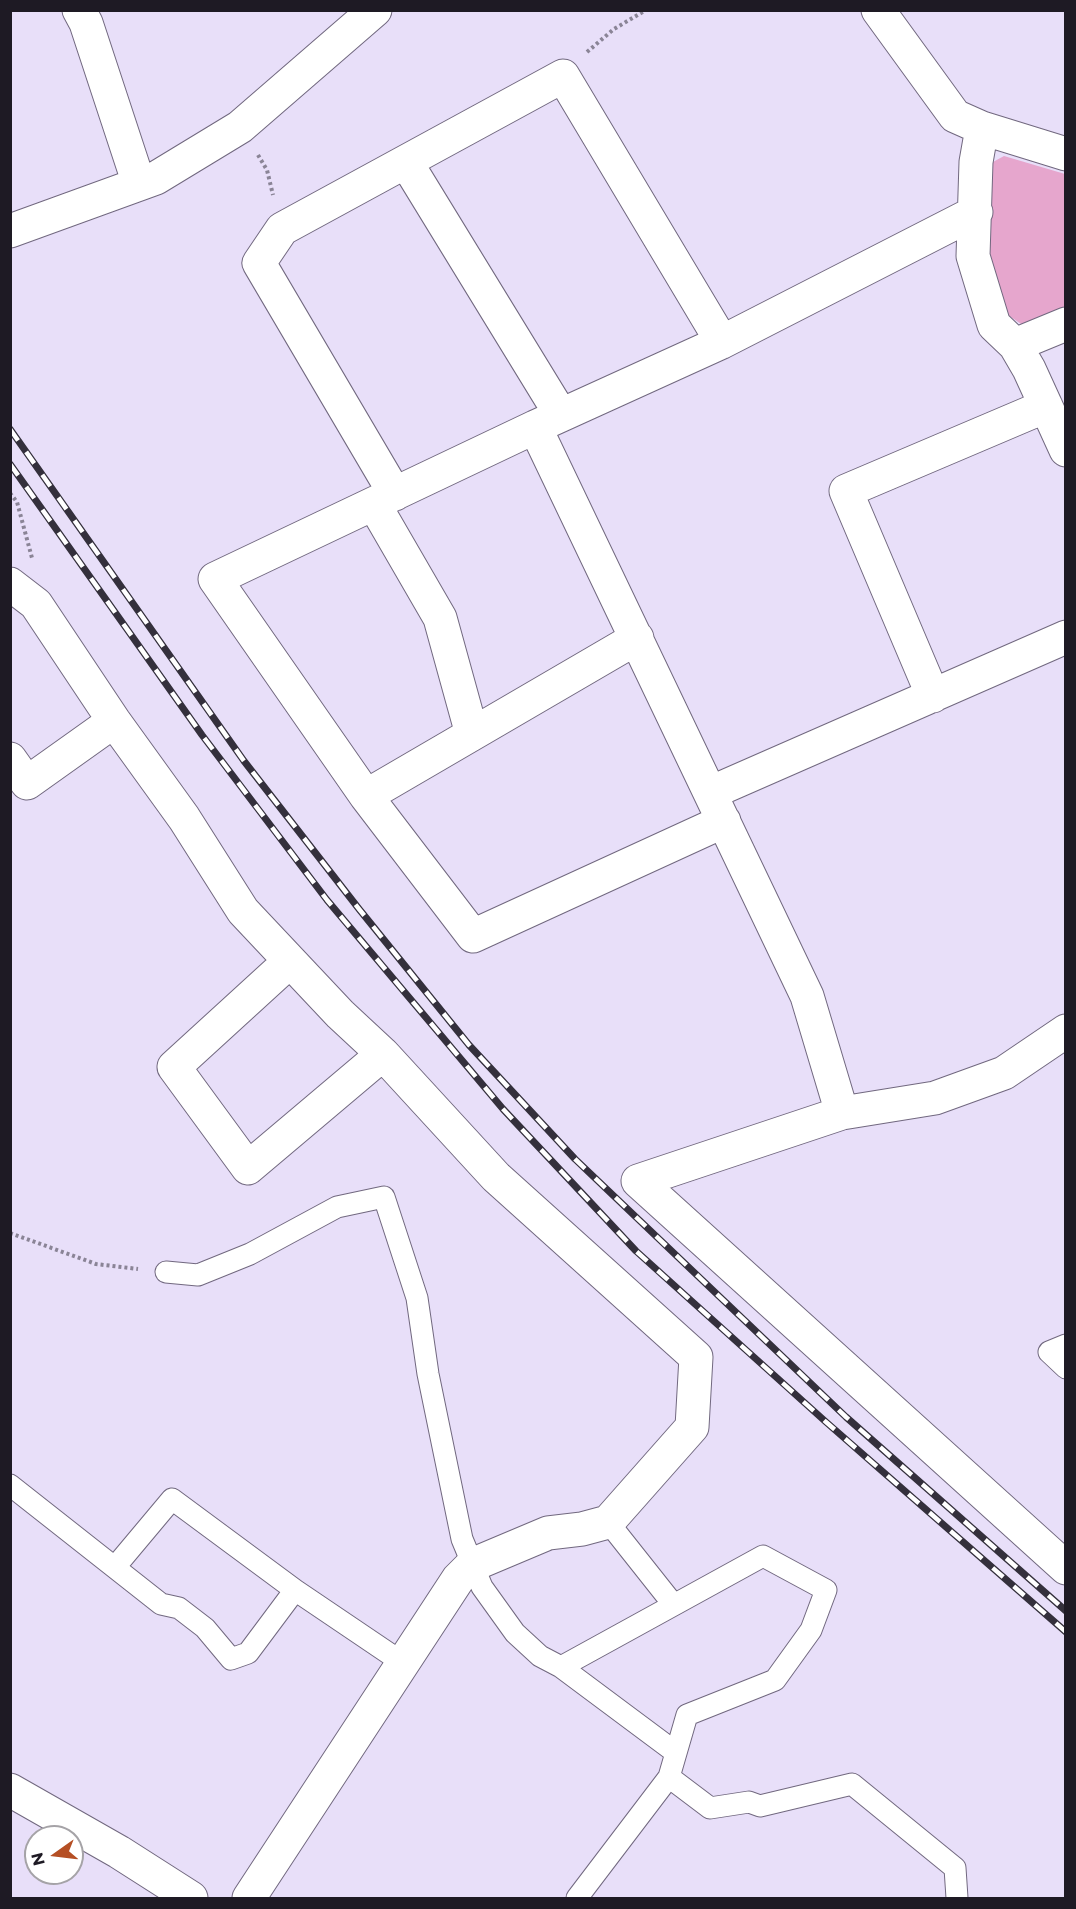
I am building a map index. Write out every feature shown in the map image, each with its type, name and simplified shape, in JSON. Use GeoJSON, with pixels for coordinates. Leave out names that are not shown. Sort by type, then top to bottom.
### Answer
{"type":"FeatureCollection","features":[{"type":"Feature","properties":{"kind":"street"},"geometry":{"type":"LineString","coordinates":[[79,10],[86,23],[139,184]]}},
{"type":"Feature","properties":{"kind":"street"},"geometry":{"type":"LineString","coordinates":[[10,231],[156,178],[240,127],[375,10]]}},
{"type":"Feature","properties":{"kind":"street"},"geometry":{"type":"LineString","coordinates":[[878,10],[955,116],[982,128],[1065,154]]}},
{"type":"Feature","properties":{"kind":"street"},"geometry":{"type":"LineString","coordinates":[[472,734],[440,618],[384,499],[259,263],[282,229],[563,76],[722,342]]}},
{"type":"Feature","properties":{"kind":"street"},"geometry":{"type":"LineString","coordinates":[[982,128],[976,162],[973,256],[994,325],[1015,345],[1029,369],[1065,450]]}},
{"type":"Feature","properties":{"kind":"street"},"geometry":{"type":"LineString","coordinates":[[406,162],[548,421],[637,638],[807,996],[842,1113]]}},
{"type":"Feature","properties":{"kind":"street"},"geometry":{"type":"LineString","coordinates":[[976,212],[722,342],[548,421],[216,579],[366,795],[473,936],[933,696],[1065,638]]}},
{"type":"Feature","properties":{"kind":"street"},"geometry":{"type":"LineString","coordinates":[[1015,345],[1065,324]]}},
{"type":"Feature","properties":{"kind":"street"},"geometry":{"type":"LineString","coordinates":[[933,696],[846,491],[1046,406]]}},
{"type":"Feature","properties":{"kind":"street"},"geometry":{"type":"LineString","coordinates":[[10,584],[36,604],[114,721],[184,818],[243,911],[383,1054],[496,1177],[696,1357],[692,1427],[608,1522],[582,1529],[548,1533],[472,1564],[458,1579],[249,1899]]}},
{"type":"Feature","properties":{"kind":"street"},"geometry":{"type":"LineString","coordinates":[[366,795],[637,638]]}},
{"type":"Feature","properties":{"kind":"street"},"geometry":{"type":"LineString","coordinates":[[10,759],[27,783],[114,721]]}},
{"type":"Feature","properties":{"kind":"street"},"geometry":{"type":"LineString","coordinates":[[290,961],[174,1067],[248,1168],[383,1054]]}},
{"type":"Feature","properties":{"kind":"street"},"geometry":{"type":"LineString","coordinates":[[1065,1031],[1004,1072],[935,1098],[842,1113],[638,1181],[1065,1568]]}},
{"type":"Feature","properties":{"kind":"street"},"geometry":{"type":"LineString","coordinates":[[10,1790],[119,1852],[191,1899]]}},
{"type":"Feature","properties":{"kind":"lane"},"geometry":{"type":"LineString","coordinates":[[166,1272],[198,1275],[250,1254],[337,1207],[384,1197],[417,1298],[428,1374],[462,1539],[482,1587],[515,1633],[540,1656],[561,1667],[675,1752]]}},
{"type":"Feature","properties":{"kind":"lane"},"geometry":{"type":"LineString","coordinates":[[1065,1345],[1049,1353],[1065,1368]]}},
{"type":"Feature","properties":{"kind":"lane"},"geometry":{"type":"LineString","coordinates":[[11,1487],[161,1604],[179,1608],[205,1628],[231,1659],[248,1653],[295,1590]]}},
{"type":"Feature","properties":{"kind":"lane"},"geometry":{"type":"LineString","coordinates":[[115,1567],[172,1499],[295,1590],[403,1663]]}},
{"type":"Feature","properties":{"kind":"lane"},"geometry":{"type":"LineString","coordinates":[[608,1522],[673,1604]]}},
{"type":"Feature","properties":{"kind":"lane"},"geometry":{"type":"LineString","coordinates":[[561,1667],[764,1556],[826,1590],[812,1630],[775,1680],[687,1715],[669,1777],[576,1899]]}},
{"type":"Feature","properties":{"kind":"lane"},"geometry":{"type":"LineString","coordinates":[[669,1777],[711,1808],[749,1802],[760,1806],[852,1784],[955,1868],[957,1899]]}},
{"type":"Feature","properties":{"kind":"path"},"geometry":{"type":"LineString","coordinates":[[563,76],[572,64],[614,29],[646,10]]}},
{"type":"Feature","properties":{"kind":"path"},"geometry":{"type":"LineString","coordinates":[[240,127],[267,170],[282,229]]}},
{"type":"Feature","properties":{"kind":"path"},"geometry":{"type":"LineString","coordinates":[[10,493],[17,502],[42,597],[40,612]]}},
{"type":"Feature","properties":{"kind":"path"},"geometry":{"type":"LineString","coordinates":[[10,1233],[96,1264],[166,1272]]}},
{"type":"Feature","properties":{"kind":"shaded area"},"geometry":{"type":"Polygon","coordinates":[[[1004,156],[1065,174],[1065,315],[1030,330],[1002,311],[985,257],[993,162],[1004,156]]]}},
{"type":"Feature","properties":{"kind":"railway"},"geometry":{"type":"LineString","coordinates":[[10,429],[244,761],[469,1045],[575,1159],[846,1417],[1066,1611]]}},
{"type":"Feature","properties":{"kind":"railway"},"geometry":{"type":"LineString","coordinates":[[10,464],[202,735],[327,900],[503,1109],[636,1251],[826,1422],[1066,1632]]}}]}
